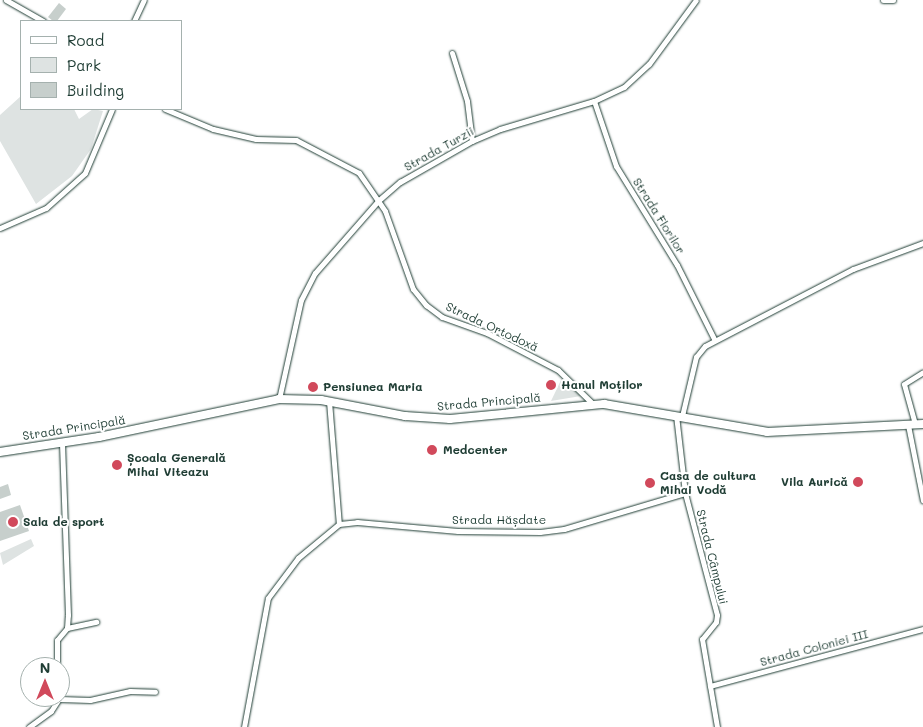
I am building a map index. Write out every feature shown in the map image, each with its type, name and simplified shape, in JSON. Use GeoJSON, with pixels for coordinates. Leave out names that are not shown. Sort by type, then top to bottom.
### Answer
{"type":"FeatureCollection","features":[{"type":"Feature","properties":{"kind":"main road","name":"Strada Principală"},"geometry":{"type":"LineString","coordinates":[[0,452],[62,443],[279,399],[329,401],[405,416],[450,419],[593,404],[679,415],[767,432],[915,424]]}},
{"type":"Feature","properties":{"kind":"street"},"geometry":{"type":"LineString","coordinates":[[6,0],[41,20]]}},
{"type":"Feature","properties":{"kind":"street"},"geometry":{"type":"LineString","coordinates":[[134,20],[144,0]]}},
{"type":"Feature","properties":{"kind":"street","name":"Strada Turzii"},"geometry":{"type":"LineString","coordinates":[[279,399],[300,300],[315,273],[379,200],[400,182],[472,141],[500,129],[594,101],[636,78],[696,0]]}},
{"type":"Feature","properties":{"kind":"street"},"geometry":{"type":"LineString","coordinates":[[883,0],[894,0]]}},
{"type":"Feature","properties":{"kind":"street"},"geometry":{"type":"LineString","coordinates":[[452,53],[467,101],[472,141]]}},
{"type":"Feature","properties":{"kind":"street","name":"Strada Florilor"},"geometry":{"type":"LineString","coordinates":[[594,101],[616,166],[678,265],[714,339]]}},
{"type":"Feature","properties":{"kind":"street"},"geometry":{"type":"LineString","coordinates":[[0,228],[46,208],[85,173],[112,110]]}},
{"type":"Feature","properties":{"kind":"street","name":"Strada Ortodoxă"},"geometry":{"type":"LineString","coordinates":[[167,110],[213,129],[256,139],[296,140],[360,173],[379,200],[413,289],[426,305],[442,317],[496,337],[558,370],[593,404]]}},
{"type":"Feature","properties":{"kind":"street"},"geometry":{"type":"LineString","coordinates":[[679,415],[696,357],[714,339],[853,269],[923,243]]}},
{"type":"Feature","properties":{"kind":"street"},"geometry":{"type":"LineString","coordinates":[[923,372],[904,384],[915,424],[923,501]]}},
{"type":"Feature","properties":{"kind":"street"},"geometry":{"type":"LineString","coordinates":[[244,727],[268,598],[298,558],[338,524],[329,401]]}},
{"type":"Feature","properties":{"kind":"street","name":"Strada Câmpului"},"geometry":{"type":"LineString","coordinates":[[679,415],[685,493],[717,615],[716,622],[702,640],[717,727]]}},
{"type":"Feature","properties":{"kind":"street"},"geometry":{"type":"LineString","coordinates":[[57,657],[57,640],[66,628],[62,443]]}},
{"type":"Feature","properties":{"kind":"street","name":"Strada Hășdate"},"geometry":{"type":"LineString","coordinates":[[338,524],[357,522],[458,531],[540,532],[564,529],[685,493]]}},
{"type":"Feature","properties":{"kind":"street"},"geometry":{"type":"LineString","coordinates":[[66,628],[96,622]]}},
{"type":"Feature","properties":{"kind":"street","name":"Strada Coloniei III"},"geometry":{"type":"LineString","coordinates":[[710,686],[923,629]]}},
{"type":"Feature","properties":{"kind":"street"},"geometry":{"type":"LineString","coordinates":[[70,699],[90,700],[130,691],[155,692]]}},
{"type":"Feature","properties":{"kind":"street"},"geometry":{"type":"LineString","coordinates":[[29,727],[50,707]]}},
{"type":"Feature","properties":{"kind":"green space"},"geometry":{"type":"Polygon","coordinates":[[[20,97],[20,110],[74,110],[79,119],[92,110],[103,111],[91,149],[72,176],[36,204],[0,141],[0,115],[20,97]]]}},
{"type":"Feature","properties":{"kind":"green space"},"geometry":{"type":"Polygon","coordinates":[[[562,378],[574,386],[581,396],[551,401],[562,378]]]}},
{"type":"Feature","properties":{"kind":"green space"},"geometry":{"type":"Polygon","coordinates":[[[31,539],[34,546],[3,565],[0,553],[31,539]]]}},
{"type":"Feature","properties":{"kind":"building"},"geometry":{"type":"Polygon","coordinates":[[[59,3],[66,9],[58,20],[52,20],[48,17],[59,3]]]}},
{"type":"Feature","properties":{"kind":"building"},"geometry":{"type":"Polygon","coordinates":[[[8,484],[11,495],[0,499],[0,487],[8,484]]]}},
{"type":"Feature","properties":{"kind":"building","name":"Sala de sport"},"geometry":{"type":"Polygon","coordinates":[[[20,505],[29,531],[0,541],[0,512],[20,505]]]}},
{"type":"Feature","properties":{"kind":"place","name":"Hanul Moților"},"geometry":{"type":"Point","coordinates":[551,385]}},
{"type":"Feature","properties":{"kind":"place","name":"Pensiunea Maria"},"geometry":{"type":"Point","coordinates":[313,387]}},
{"type":"Feature","properties":{"kind":"place","name":"Medcenter"},"geometry":{"type":"Point","coordinates":[432,450]}},
{"type":"Feature","properties":{"kind":"place","name":"Școala Generală Mihai Viteazu"},"geometry":{"type":"Point","coordinates":[117,465]}},
{"type":"Feature","properties":{"kind":"place","name":"Vila Aurică"},"geometry":{"type":"Point","coordinates":[858,482]}},
{"type":"Feature","properties":{"kind":"place","name":"Casa de cultura Mihai Vodă"},"geometry":{"type":"Point","coordinates":[650,483]}},
{"type":"Feature","properties":{"kind":"place","name":"Sala de sport"},"geometry":{"type":"Point","coordinates":[13,522]}}]}
